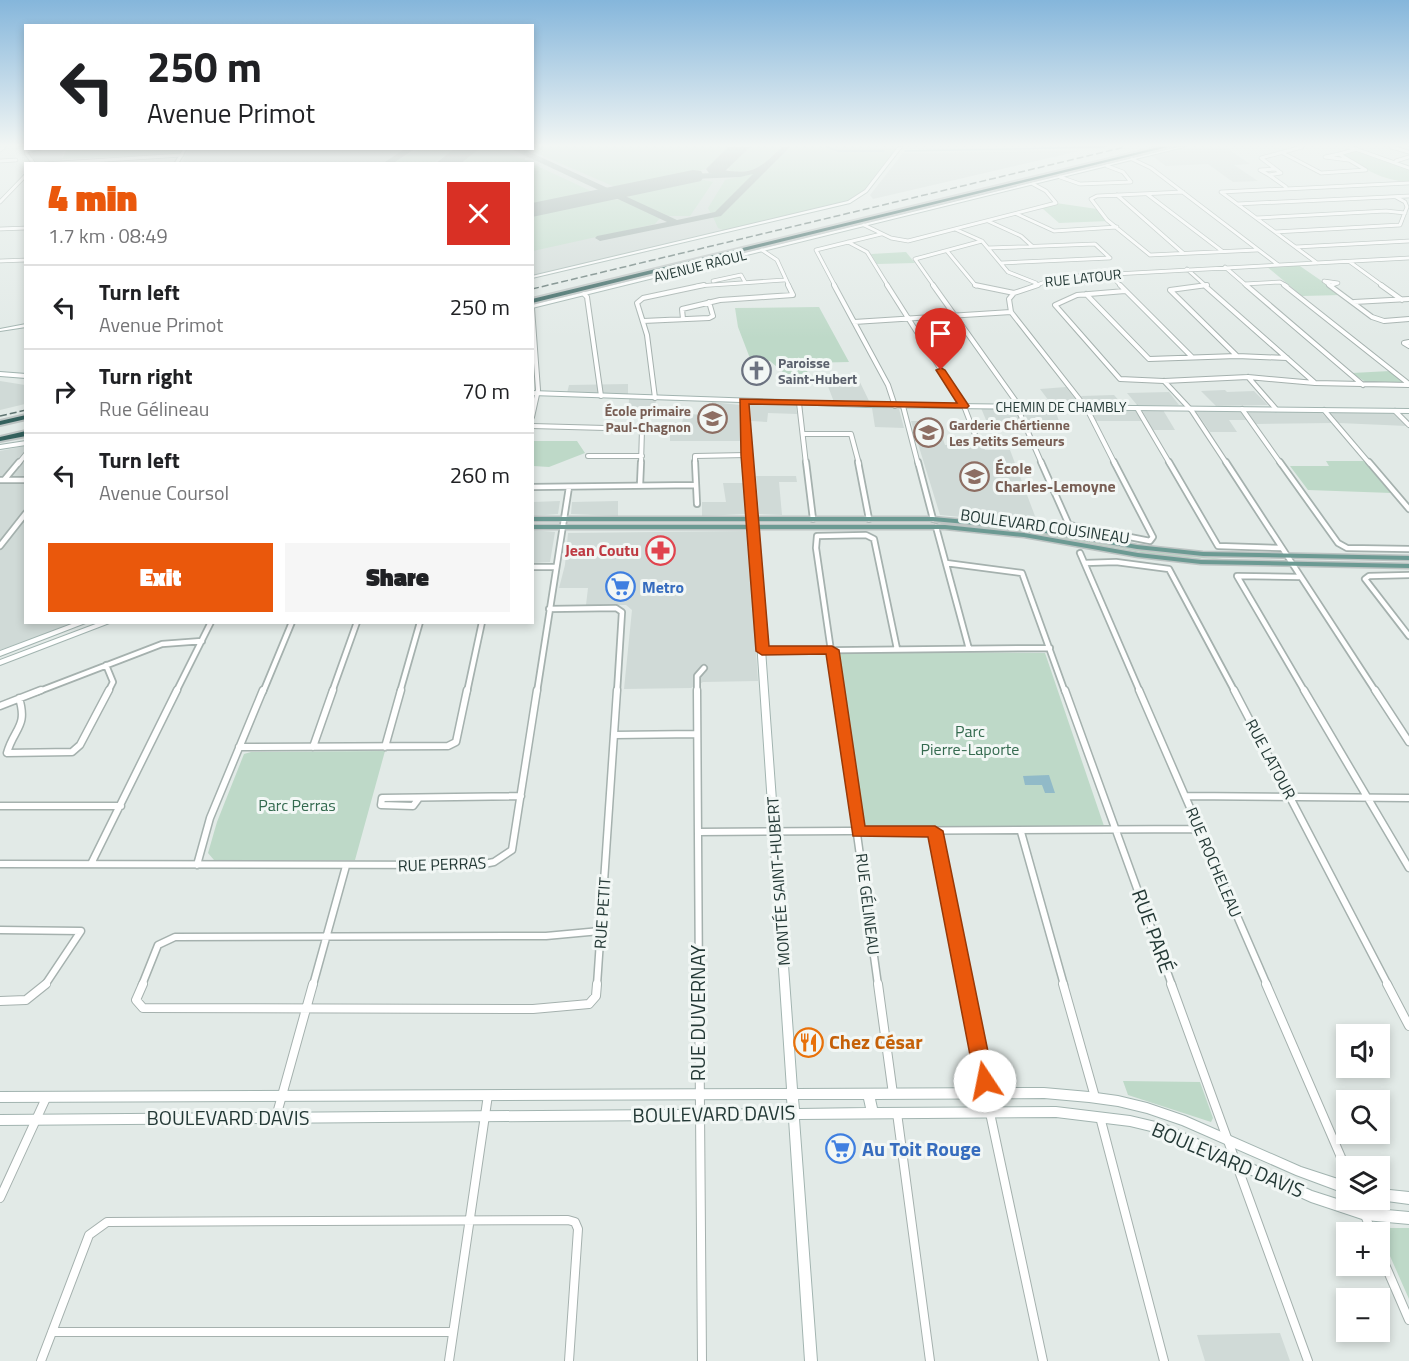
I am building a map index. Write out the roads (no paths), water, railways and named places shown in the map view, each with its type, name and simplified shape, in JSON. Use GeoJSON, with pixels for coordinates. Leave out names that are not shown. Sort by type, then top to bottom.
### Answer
{"type":"FeatureCollection","features":[{"type":"Feature","properties":{"kind":"highway"},"geometry":{"type":"LineString","coordinates":[[534,299],[892,211]]}},
{"type":"Feature","properties":{"kind":"highway"},"geometry":{"type":"LineString","coordinates":[[534,299],[901,211]]}},
{"type":"Feature","properties":{"kind":"highway"},"geometry":{"type":"LineString","coordinates":[[0,423],[24,417]]}},
{"type":"Feature","properties":{"kind":"highway"},"geometry":{"type":"LineString","coordinates":[[0,429],[24,426]]}},
{"type":"Feature","properties":{"kind":"highway"},"geometry":{"type":"LineString","coordinates":[[0,434],[24,427]]}},
{"type":"Feature","properties":{"kind":"highway"},"geometry":{"type":"LineString","coordinates":[[0,439],[24,435]]}},
{"type":"Feature","properties":{"kind":"main road","name":"BOULEVARD COUSINEAU"},"geometry":{"type":"LineString","coordinates":[[534,519],[563,523],[934,523],[1175,559],[1293,566],[1409,566]]}},
{"type":"Feature","properties":{"kind":"main road","name":"BOULEVARD COUSINEAU"},"geometry":{"type":"LineString","coordinates":[[752,523],[813,519],[869,519],[1017,526],[1183,552],[1287,557],[1409,558]]}},
{"type":"Feature","properties":{"kind":"main road","name":"BOULEVARD COUSINEAU"},"geometry":{"type":"LineString","coordinates":[[534,527],[563,523]]}},
{"type":"Feature","properties":{"kind":"street"},"geometry":{"type":"LineString","coordinates":[[534,277],[813,211]]}},
{"type":"Feature","properties":{"kind":"street","name":"AVENUE RAOUL"},"geometry":{"type":"LineString","coordinates":[[534,307],[924,211]]}},
{"type":"Feature","properties":{"kind":"street"},"geometry":{"type":"LineString","coordinates":[[864,225],[881,234],[908,241],[1029,211]]}},
{"type":"Feature","properties":{"kind":"street"},"geometry":{"type":"LineString","coordinates":[[1099,211],[1150,255],[1257,250]]}},
{"type":"Feature","properties":{"kind":"street"},"geometry":{"type":"LineString","coordinates":[[1135,211],[1183,253]]}},
{"type":"Feature","properties":{"kind":"street"},"geometry":{"type":"LineString","coordinates":[[1169,211],[1222,251]]}},
{"type":"Feature","properties":{"kind":"street"},"geometry":{"type":"LineString","coordinates":[[1207,211],[1277,264]]}},
{"type":"Feature","properties":{"kind":"street"},"geometry":{"type":"LineString","coordinates":[[1246,211],[1317,263]]}},
{"type":"Feature","properties":{"kind":"street"},"geometry":{"type":"LineString","coordinates":[[1256,218],[1386,211],[1405,213],[1400,225],[1275,232]]}},
{"type":"Feature","properties":{"kind":"street"},"geometry":{"type":"LineString","coordinates":[[1017,214],[1054,231],[1117,227]]}},
{"type":"Feature","properties":{"kind":"street"},"geometry":{"type":"LineString","coordinates":[[988,222],[1021,236],[1032,246]]}},
{"type":"Feature","properties":{"kind":"street"},"geometry":{"type":"LineString","coordinates":[[0,229],[24,228]]}},
{"type":"Feature","properties":{"kind":"street"},"geometry":{"type":"LineString","coordinates":[[955,230],[982,241],[1008,272],[1036,283]]}},
{"type":"Feature","properties":{"kind":"street"},"geometry":{"type":"LineString","coordinates":[[881,234],[816,250],[888,385],[894,406]]}},
{"type":"Feature","properties":{"kind":"street"},"geometry":{"type":"LineString","coordinates":[[982,241],[915,259],[1019,407],[1069,525],[1153,540],[1085,407],[1011,312],[1009,299],[1014,293]]}},
{"type":"Feature","properties":{"kind":"street"},"geometry":{"type":"LineString","coordinates":[[1296,247],[1409,241]]}},
{"type":"Feature","properties":{"kind":"street"},"geometry":{"type":"LineString","coordinates":[[848,242],[867,252],[964,406],[977,440]]}},
{"type":"Feature","properties":{"kind":"street"},"geometry":{"type":"LineString","coordinates":[[988,248],[1095,244],[1110,258],[1001,263]]}},
{"type":"Feature","properties":{"kind":"street"},"geometry":{"type":"LineString","coordinates":[[683,319],[682,309],[709,302],[793,295],[784,280],[777,260],[762,250]]}},
{"type":"Feature","properties":{"kind":"street"},"geometry":{"type":"LineString","coordinates":[[947,251],[977,287],[1014,293]]}},
{"type":"Feature","properties":{"kind":"street","name":"RUE LATOUR"},"geometry":{"type":"LineString","coordinates":[[1014,293],[1036,283],[1059,278],[1409,258]]}},
{"type":"Feature","properties":{"kind":"street"},"geometry":{"type":"LineString","coordinates":[[0,261],[24,260]]}},
{"type":"Feature","properties":{"kind":"street"},"geometry":{"type":"LineString","coordinates":[[1349,261],[1402,300]]}},
{"type":"Feature","properties":{"kind":"street"},"geometry":{"type":"LineString","coordinates":[[1226,267],[1363,385]]}},
{"type":"Feature","properties":{"kind":"street"},"geometry":{"type":"LineString","coordinates":[[1187,269],[1315,383]]}},
{"type":"Feature","properties":{"kind":"street"},"geometry":{"type":"LineString","coordinates":[[1109,274],[1192,357]]}},
{"type":"Feature","properties":{"kind":"street"},"geometry":{"type":"LineString","coordinates":[[655,398],[643,321],[637,303],[643,298],[741,275],[745,282]]}},
{"type":"Feature","properties":{"kind":"street"},"geometry":{"type":"LineString","coordinates":[[711,283],[784,280]]}},
{"type":"Feature","properties":{"kind":"street"},"geometry":{"type":"LineString","coordinates":[[1244,284],[1280,282],[1287,286],[1409,385]]}},
{"type":"Feature","properties":{"kind":"street"},"geometry":{"type":"LineString","coordinates":[[1207,285],[1170,290],[1237,356]]}},
{"type":"Feature","properties":{"kind":"street"},"geometry":{"type":"LineString","coordinates":[[1332,285],[1372,317],[1384,321],[1409,320]]}},
{"type":"Feature","properties":{"kind":"street"},"geometry":{"type":"LineString","coordinates":[[1125,291],[1086,294],[1055,305],[1120,379],[1164,381],[1248,378],[1315,383],[1409,385]]}},
{"type":"Feature","properties":{"kind":"street"},"geometry":{"type":"LineString","coordinates":[[584,294],[587,297],[601,396]]}},
{"type":"Feature","properties":{"kind":"street"},"geometry":{"type":"LineString","coordinates":[[1086,294],[1149,359],[1237,356],[1287,358]]}},
{"type":"Feature","properties":{"kind":"street"},"geometry":{"type":"LineString","coordinates":[[1352,302],[1409,299]]}},
{"type":"Feature","properties":{"kind":"street"},"geometry":{"type":"LineString","coordinates":[[643,321],[713,316],[709,302]]}},
{"type":"Feature","properties":{"kind":"street"},"geometry":{"type":"LineString","coordinates":[[854,322],[1011,312]]}},
{"type":"Feature","properties":{"kind":"street"},"geometry":{"type":"LineString","coordinates":[[0,328],[24,324]]}},
{"type":"Feature","properties":{"kind":"street"},"geometry":{"type":"LineString","coordinates":[[534,365],[535,393]]}},
{"type":"Feature","properties":{"kind":"street"},"geometry":{"type":"LineString","coordinates":[[0,376],[24,378]]}},
{"type":"Feature","properties":{"kind":"street"},"geometry":{"type":"LineString","coordinates":[[1248,378],[1276,409]]}},
{"type":"Feature","properties":{"kind":"street"},"geometry":{"type":"LineString","coordinates":[[1164,381],[1188,408],[1409,742]]}},
{"type":"Feature","properties":{"kind":"street","name":"CHEMIN DE CHAMBLY"},"geometry":{"type":"LineString","coordinates":[[535,393],[894,406],[1409,411]]}},
{"type":"Feature","properties":{"kind":"street","name":"MONTÉE SAINT-HUBERT"},"geometry":{"type":"LineString","coordinates":[[744,401],[811,1361]]}},
{"type":"Feature","properties":{"kind":"street"},"geometry":{"type":"LineString","coordinates":[[799,403],[813,519]]}},
{"type":"Feature","properties":{"kind":"street"},"geometry":{"type":"LineString","coordinates":[[903,406],[969,649]]}},
{"type":"Feature","properties":{"kind":"street"},"geometry":{"type":"LineString","coordinates":[[1137,408],[1218,546],[1281,548]]}},
{"type":"Feature","properties":{"kind":"street"},"geometry":{"type":"LineString","coordinates":[[1242,409],[1342,546],[1409,549]]}},
{"type":"Feature","properties":{"kind":"street"},"geometry":{"type":"LineString","coordinates":[[1324,410],[1409,509]]}},
{"type":"Feature","properties":{"kind":"street"},"geometry":{"type":"LineString","coordinates":[[1395,411],[1409,425]]}},
{"type":"Feature","properties":{"kind":"street"},"geometry":{"type":"LineString","coordinates":[[534,426],[642,429],[640,485]]}},
{"type":"Feature","properties":{"kind":"street"},"geometry":{"type":"LineString","coordinates":[[804,434],[851,434],[864,483],[869,519]]}},
{"type":"Feature","properties":{"kind":"street"},"geometry":{"type":"LineString","coordinates":[[0,447],[24,443]]}},
{"type":"Feature","properties":{"kind":"street"},"geometry":{"type":"LineString","coordinates":[[696,504],[695,456],[747,455]]}},
{"type":"Feature","properties":{"kind":"street"},"geometry":{"type":"LineString","coordinates":[[2,480],[24,456]]}},
{"type":"Feature","properties":{"kind":"street"},"geometry":{"type":"LineString","coordinates":[[588,456],[642,456]]}},
{"type":"Feature","properties":{"kind":"street"},"geometry":{"type":"LineString","coordinates":[[2,480],[24,480]]}},
{"type":"Feature","properties":{"kind":"street"},"geometry":{"type":"LineString","coordinates":[[534,487],[696,485]]}},
{"type":"Feature","properties":{"kind":"street","name":"RUE PERRAS"},"geometry":{"type":"LineString","coordinates":[[0,864],[346,866],[494,862],[512,850],[569,487]]}},
{"type":"Feature","properties":{"kind":"street"},"geometry":{"type":"LineString","coordinates":[[0,546],[24,516]]}},
{"type":"Feature","properties":{"kind":"street","name":"RUE GÉLINEAU"},"geometry":{"type":"LineString","coordinates":[[893,1094],[858,832],[816,548],[817,536],[866,535],[874,539],[897,650]]}},
{"type":"Feature","properties":{"kind":"street","name":"RUE ROCHELEAU"},"geometry":{"type":"LineString","coordinates":[[1080,553],[1341,1156]]}},
{"type":"Feature","properties":{"kind":"street","name":"RUE LATOUR"},"geometry":{"type":"LineString","coordinates":[[1085,563],[1126,563],[1169,569],[1293,799],[1409,1026]]}},
{"type":"Feature","properties":{"kind":"street","name":"RUE PARÉ"},"geometry":{"type":"LineString","coordinates":[[946,564],[1022,573],[1308,1361]]}},
{"type":"Feature","properties":{"kind":"street"},"geometry":{"type":"LineString","coordinates":[[534,567],[556,567]]}},
{"type":"Feature","properties":{"kind":"street"},"geometry":{"type":"LineString","coordinates":[[1409,575],[1369,576],[1365,579],[1409,636]]}},
{"type":"Feature","properties":{"kind":"street"},"geometry":{"type":"LineString","coordinates":[[1300,576],[1237,576],[1409,868]]}},
{"type":"Feature","properties":{"kind":"street","name":"RUE PETIT"},"geometry":{"type":"LineString","coordinates":[[307,1010],[533,1009],[589,1004],[596,996],[622,612],[616,608],[549,609]]}},
{"type":"Feature","properties":{"kind":"street"},"geometry":{"type":"LineString","coordinates":[[0,654],[80,624]]}},
{"type":"Feature","properties":{"kind":"street"},"geometry":{"type":"LineString","coordinates":[[0,663],[105,624]]}},
{"type":"Feature","properties":{"kind":"street"},"geometry":{"type":"LineString","coordinates":[[91,864],[210,624]]}},
{"type":"Feature","properties":{"kind":"street"},"geometry":{"type":"LineString","coordinates":[[197,865],[210,818],[291,624]]}},
{"type":"Feature","properties":{"kind":"street"},"geometry":{"type":"LineString","coordinates":[[313,747],[356,624]]}},
{"type":"Feature","properties":{"kind":"street"},"geometry":{"type":"LineString","coordinates":[[385,747],[419,624]]}},
{"type":"Feature","properties":{"kind":"street"},"geometry":{"type":"LineString","coordinates":[[239,747],[448,746],[456,742],[482,624]]}},
{"type":"Feature","properties":{"kind":"street"},"geometry":{"type":"LineString","coordinates":[[0,706],[162,644],[202,641]]}},
{"type":"Feature","properties":{"kind":"street"},"geometry":{"type":"LineString","coordinates":[[762,651],[1050,648]]}},
{"type":"Feature","properties":{"kind":"street"},"geometry":{"type":"LineString","coordinates":[[19,698],[26,714],[8,753],[72,752],[80,745],[113,682],[106,665]]}},
{"type":"Feature","properties":{"kind":"street","name":"RUE DUVERNAY"},"geometry":{"type":"LineString","coordinates":[[702,1361],[698,1114],[697,676],[704,668]]}},
{"type":"Feature","properties":{"kind":"street"},"geometry":{"type":"LineString","coordinates":[[614,735],[697,735]]}},
{"type":"Feature","properties":{"kind":"street"},"geometry":{"type":"LineString","coordinates":[[419,798],[413,806],[381,805],[382,798],[521,796]]}},
{"type":"Feature","properties":{"kind":"street"},"geometry":{"type":"LineString","coordinates":[[1186,796],[1293,799],[1409,798]]}},
{"type":"Feature","properties":{"kind":"street"},"geometry":{"type":"LineString","coordinates":[[0,806],[121,806]]}},
{"type":"Feature","properties":{"kind":"street"},"geometry":{"type":"LineString","coordinates":[[698,831],[1021,832],[1199,829]]}},
{"type":"Feature","properties":{"kind":"street"},"geometry":{"type":"LineString","coordinates":[[935,831],[987,1093]]}},
{"type":"Feature","properties":{"kind":"street"},"geometry":{"type":"LineString","coordinates":[[1021,832],[1095,1097]]}},
{"type":"Feature","properties":{"kind":"street"},"geometry":{"type":"LineString","coordinates":[[276,1117],[346,866]]}},
{"type":"Feature","properties":{"kind":"street"},"geometry":{"type":"LineString","coordinates":[[0,930],[81,931],[44,987],[26,1000],[0,1001]]}},
{"type":"Feature","properties":{"kind":"street"},"geometry":{"type":"LineString","coordinates":[[307,1010],[143,1008],[136,1000],[158,945],[175,937],[546,936],[600,931]]}},
{"type":"Feature","properties":{"kind":"street","name":"BOULEVARD DAVIS"},"geometry":{"type":"LineString","coordinates":[[0,1097],[1044,1093],[1095,1097],[1161,1112],[1310,1178],[1336,1185]]}},
{"type":"Feature","properties":{"kind":"street"},"geometry":{"type":"LineString","coordinates":[[869,1094],[872,1113]]}},
{"type":"Feature","properties":{"kind":"street"},"geometry":{"type":"LineString","coordinates":[[449,1361],[488,1095]]}},
{"type":"Feature","properties":{"kind":"street"},"geometry":{"type":"LineString","coordinates":[[0,1198],[46,1098]]}},
{"type":"Feature","properties":{"kind":"street","name":"BOULEVARD DAVIS"},"geometry":{"type":"LineString","coordinates":[[0,1120],[1056,1112],[1160,1128],[1311,1196],[1365,1214],[1409,1218]]}},
{"type":"Feature","properties":{"kind":"street"},"geometry":{"type":"LineString","coordinates":[[897,1113],[930,1361]]}},
{"type":"Feature","properties":{"kind":"street"},"geometry":{"type":"LineString","coordinates":[[990,1113],[1043,1361]]}},
{"type":"Feature","properties":{"kind":"street"},"geometry":{"type":"LineString","coordinates":[[1100,1117],[1164,1361]]}},
{"type":"Feature","properties":{"kind":"street"},"geometry":{"type":"LineString","coordinates":[[1390,1196],[1409,1198]]}},
{"type":"Feature","properties":{"kind":"street"},"geometry":{"type":"LineString","coordinates":[[1365,1214],[1368,1222]]}},
{"type":"Feature","properties":{"kind":"street"},"geometry":{"type":"LineString","coordinates":[[41,1361],[89,1235],[107,1222],[567,1220],[575,1222],[578,1229],[569,1361]]}},
{"type":"Feature","properties":{"kind":"street"},"geometry":{"type":"LineString","coordinates":[[1390,1276],[1409,1320]]}},
{"type":"Feature","properties":{"kind":"street"},"geometry":{"type":"LineString","coordinates":[[52,1332],[453,1332]]}},
{"type":"Feature","properties":{"kind":"water"},"geometry":{"type":"Polygon","coordinates":[[[1049,775],[1055,793],[1045,793],[1042,785],[1025,785],[1023,776],[1049,775]]]}},
{"type":"Feature","properties":{"kind":"railway"},"geometry":{"type":"LineString","coordinates":[[534,289],[860,211]]}},
{"type":"Feature","properties":{"kind":"railway"},"geometry":{"type":"LineString","coordinates":[[0,416],[24,410]]}},
{"type":"Feature","properties":{"kind":"place","name":"Paroisse Saint-Hubert"},"geometry":{"type":"Point","coordinates":[757,371]}},
{"type":"Feature","properties":{"kind":"place","name":"École primaire Paul-Chagnon"},"geometry":{"type":"Point","coordinates":[712,419]}},
{"type":"Feature","properties":{"kind":"place","name":"Garderie Chértienne Les Petits Semeurs"},"geometry":{"type":"Point","coordinates":[928,433]}},
{"type":"Feature","properties":{"kind":"place","name":"École Charles-Lemoyne"},"geometry":{"type":"Point","coordinates":[974,477]}},
{"type":"Feature","properties":{"kind":"place","name":"Jean Coutu"},"geometry":{"type":"Point","coordinates":[660,550]}},
{"type":"Feature","properties":{"kind":"place","name":"Metro"},"geometry":{"type":"Point","coordinates":[621,587]}},
{"type":"Feature","properties":{"kind":"place","name":"Chez César"},"geometry":{"type":"Point","coordinates":[808,1042]}},
{"type":"Feature","properties":{"kind":"place","name":"Au Toit Rouge"},"geometry":{"type":"Point","coordinates":[841,1149]}},
{"type":"Feature","properties":{"kind":"park label","name":"Parc Pierre-Laporte"},"geometry":{"type":"Point","coordinates":[970,740]}},
{"type":"Feature","properties":{"kind":"park label","name":"Parc Perras"},"geometry":{"type":"Point","coordinates":[297,805]}}]}
